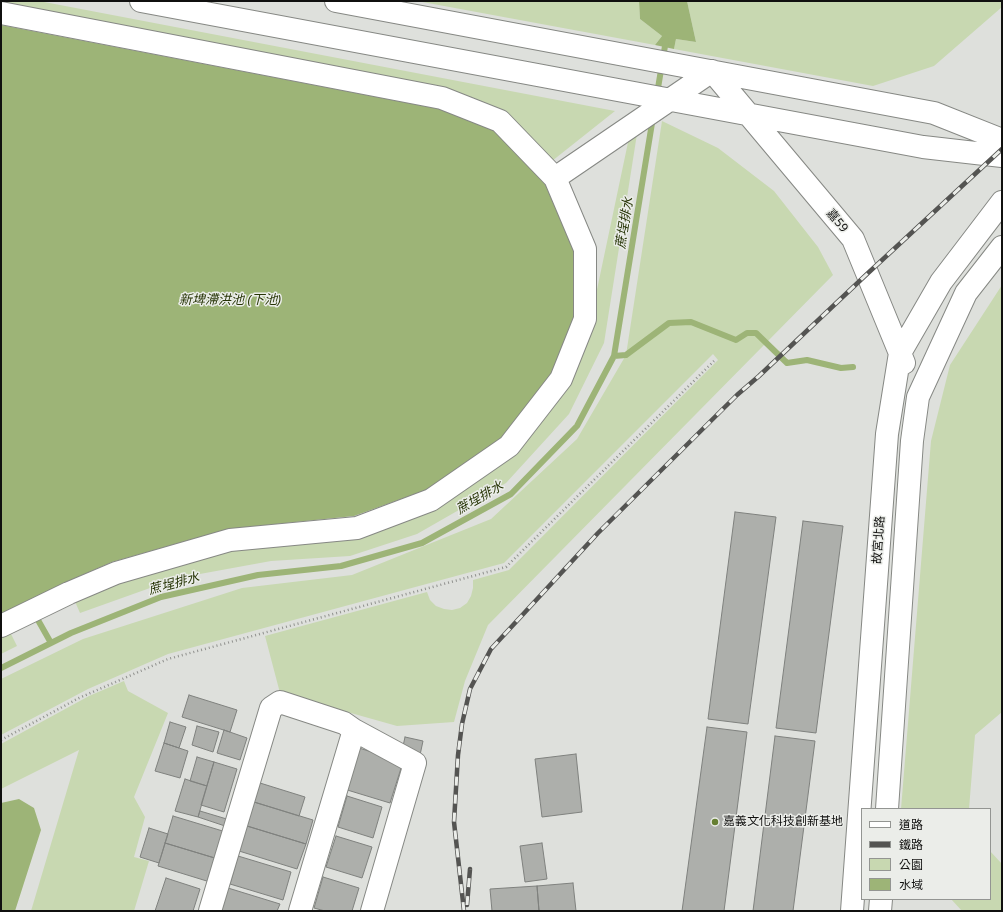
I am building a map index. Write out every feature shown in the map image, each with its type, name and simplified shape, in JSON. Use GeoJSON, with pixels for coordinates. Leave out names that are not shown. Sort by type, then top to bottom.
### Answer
{"type":"FeatureCollection","features":[{"type":"Feature","properties":{"kind":"street"},"geometry":{"type":"LineString","coordinates":[[141,1],[923,147],[1002,156]]}},
{"type":"Feature","properties":{"kind":"street"},"geometry":{"type":"LineString","coordinates":[[336,1],[934,113],[1002,140]]}},
{"type":"Feature","properties":{"kind":"street"},"geometry":{"type":"LineString","coordinates":[[1,13],[442,98],[500,121],[555,178],[586,248],[585,319],[561,380],[509,446],[431,500],[357,528],[230,540],[116,573],[69,593],[1,626]]}},
{"type":"Feature","properties":{"kind":"street"},"geometry":{"type":"LineString","coordinates":[[555,178],[712,71]]}},
{"type":"Feature","properties":{"kind":"street","name":"嘉59"},"geometry":{"type":"LineString","coordinates":[[712,71],[853,239],[918,397]]}},
{"type":"Feature","properties":{"kind":"street","name":"故宮北路"},"geometry":{"type":"LineString","coordinates":[[852,911],[887,434],[900,353],[941,282],[1002,202]]}},
{"type":"Feature","properties":{"kind":"street"},"geometry":{"type":"LineString","coordinates":[[887,808],[912,449],[918,397],[966,293],[1002,247]]}},
{"type":"Feature","properties":{"kind":"street"},"geometry":{"type":"LineString","coordinates":[[210,911],[271,708],[280,702],[344,723],[415,764],[372,911]]}},
{"type":"Feature","properties":{"kind":"street"},"geometry":{"type":"LineString","coordinates":[[300,911],[354,730]]}},
{"type":"Feature","properties":{"kind":"street"},"geometry":{"type":"LineString","coordinates":[[880,911],[881,900]]}},
{"type":"Feature","properties":{"kind":"path"},"geometry":{"type":"LineString","coordinates":[[1,740],[78,698],[168,659],[506,567],[714,361]]}},
{"type":"Feature","properties":{"kind":"green space"},"geometry":{"type":"Polygon","coordinates":[[[1,1],[39,1],[615,111],[552,161],[506,113],[1,4],[1,1]]]}},
{"type":"Feature","properties":{"kind":"green space"},"geometry":{"type":"Polygon","coordinates":[[[417,1],[639,1],[640,19],[662,36],[655,45],[417,1]]]}},
{"type":"Feature","properties":{"kind":"green space"},"geometry":{"type":"Polygon","coordinates":[[[687,1],[1002,1],[1002,7],[934,66],[873,86],[674,49],[676,39],[696,42],[687,1]]]}},
{"type":"Feature","properties":{"kind":"green space"},"geometry":{"type":"Polygon","coordinates":[[[634,114],[640,115],[604,343],[569,414],[506,483],[417,534],[350,556],[271,561],[178,578],[80,613],[73,597],[173,561],[269,544],[347,538],[495,469],[587,337],[634,114]]]}},
{"type":"Feature","properties":{"kind":"green space"},"geometry":{"type":"Polygon","coordinates":[[[662,121],[718,148],[774,191],[818,247],[833,275],[488,625],[465,681],[454,722],[397,726],[280,693],[265,636],[427,592],[430,600],[436,606],[452,610],[460,608],[467,603],[471,596],[473,580],[509,570],[718,360],[713,354],[504,563],[168,654],[88,689],[1,735],[1,679],[83,639],[242,588],[352,575],[491,519],[577,439],[626,355],[662,121]]]}},
{"type":"Feature","properties":{"kind":"green space"},"geometry":{"type":"Polygon","coordinates":[[[1002,285],[1002,712],[975,735],[969,808],[901,808],[931,441],[950,365],[1002,285]]]}},
{"type":"Feature","properties":{"kind":"green space"},"geometry":{"type":"Polygon","coordinates":[[[9,630],[17,646],[1,654],[1,634],[9,630]]]}},
{"type":"Feature","properties":{"kind":"green space"},"geometry":{"type":"Polygon","coordinates":[[[124,681],[128,691],[168,713],[134,797],[145,817],[134,857],[149,861],[134,911],[31,911],[79,750],[1,789],[1,744],[89,696],[124,681]]]}},
{"type":"Feature","properties":{"kind":"green space"},"geometry":{"type":"Polygon","coordinates":[[[991,852],[1002,864],[1002,911],[962,911],[952,900],[991,900],[991,852]]]}},
{"type":"Feature","properties":{"kind":"water"},"geometry":{"type":"Polygon","coordinates":[[[639,1],[687,1],[696,42],[676,39],[674,49],[655,45],[662,36],[640,19],[639,1]]]}},
{"type":"Feature","properties":{"kind":"water","name":"新埤滯洪池 (下池)"},"geometry":{"type":"Polygon","coordinates":[[[1,25],[439,109],[494,130],[545,184],[574,251],[574,317],[551,374],[501,438],[426,490],[354,516],[228,529],[112,562],[64,583],[1,614],[1,25]]]}},
{"type":"Feature","properties":{"kind":"water"},"geometry":{"type":"Polygon","coordinates":[[[19,799],[34,808],[41,830],[15,911],[1,911],[1,803],[19,799]]]}},
{"type":"Feature","properties":{"kind":"building"},"geometry":{"type":"Polygon","coordinates":[[[735,512],[776,517],[748,724],[708,719],[735,512]]]}},
{"type":"Feature","properties":{"kind":"building"},"geometry":{"type":"Polygon","coordinates":[[[803,521],[843,526],[816,733],[776,728],[803,521]]]}},
{"type":"Feature","properties":{"kind":"building"},"geometry":{"type":"Polygon","coordinates":[[[189,695],[237,710],[230,732],[182,717],[189,695]]]}},
{"type":"Feature","properties":{"kind":"building"},"geometry":{"type":"Polygon","coordinates":[[[170,722],[186,727],[179,748],[164,743],[170,722]]]}},
{"type":"Feature","properties":{"kind":"building"},"geometry":{"type":"Polygon","coordinates":[[[197,726],[219,732],[213,752],[192,745],[197,726]]]}},
{"type":"Feature","properties":{"kind":"building","name":"嘉義文化科技創新基地"},"geometry":{"type":"Polygon","coordinates":[[[707,727],[747,732],[724,911],[682,911],[707,727]]]}},
{"type":"Feature","properties":{"kind":"building"},"geometry":{"type":"Polygon","coordinates":[[[224,730],[247,738],[240,760],[217,753],[224,730]]]}},
{"type":"Feature","properties":{"kind":"building"},"geometry":{"type":"Polygon","coordinates":[[[775,736],[815,741],[793,911],[753,911],[775,736]]]}},
{"type":"Feature","properties":{"kind":"building"},"geometry":{"type":"Polygon","coordinates":[[[405,737],[423,741],[420,755],[402,751],[405,737]]]}},
{"type":"Feature","properties":{"kind":"building"},"geometry":{"type":"Polygon","coordinates":[[[164,743],[188,751],[180,778],[155,771],[164,743]]]}},
{"type":"Feature","properties":{"kind":"building"},"geometry":{"type":"Polygon","coordinates":[[[356,747],[403,762],[390,803],[344,789],[356,747]]]}},
{"type":"Feature","properties":{"kind":"building"},"geometry":{"type":"Polygon","coordinates":[[[576,754],[582,812],[542,817],[535,759],[576,754]]]}},
{"type":"Feature","properties":{"kind":"building"},"geometry":{"type":"Polygon","coordinates":[[[197,757],[214,762],[207,786],[190,781],[197,757]]]}},
{"type":"Feature","properties":{"kind":"building"},"geometry":{"type":"Polygon","coordinates":[[[214,762],[237,769],[224,812],[201,805],[214,762]]]}},
{"type":"Feature","properties":{"kind":"building"},"geometry":{"type":"Polygon","coordinates":[[[185,779],[207,786],[198,817],[175,811],[185,779]]]}},
{"type":"Feature","properties":{"kind":"building"},"geometry":{"type":"Polygon","coordinates":[[[260,783],[305,797],[299,816],[254,802],[260,783]]]}},
{"type":"Feature","properties":{"kind":"building"},"geometry":{"type":"Polygon","coordinates":[[[347,796],[382,807],[373,838],[338,827],[347,796]]]}},
{"type":"Feature","properties":{"kind":"building"},"geometry":{"type":"Polygon","coordinates":[[[254,802],[313,820],[306,844],[247,826],[254,802]]]}},
{"type":"Feature","properties":{"kind":"building"},"geometry":{"type":"Polygon","coordinates":[[[200,811],[230,820],[228,827],[198,817],[200,811]]]}},
{"type":"Feature","properties":{"kind":"building"},"geometry":{"type":"Polygon","coordinates":[[[173,816],[226,832],[218,859],[165,843],[173,816]]]}},
{"type":"Feature","properties":{"kind":"building"},"geometry":{"type":"Polygon","coordinates":[[[247,826],[306,844],[297,869],[239,851],[247,826]]]}},
{"type":"Feature","properties":{"kind":"building"},"geometry":{"type":"Polygon","coordinates":[[[149,828],[168,834],[159,863],[140,857],[149,828]]]}},
{"type":"Feature","properties":{"kind":"building"},"geometry":{"type":"Polygon","coordinates":[[[336,836],[372,847],[362,878],[326,867],[336,836]]]}},
{"type":"Feature","properties":{"kind":"building"},"geometry":{"type":"Polygon","coordinates":[[[165,843],[218,859],[210,882],[158,866],[165,843]]]}},
{"type":"Feature","properties":{"kind":"building"},"geometry":{"type":"Polygon","coordinates":[[[542,843],[547,879],[525,882],[520,846],[542,843]]]}},
{"type":"Feature","properties":{"kind":"building"},"geometry":{"type":"Polygon","coordinates":[[[238,856],[291,872],[283,900],[230,884],[238,856]]]}},
{"type":"Feature","properties":{"kind":"building"},"geometry":{"type":"Polygon","coordinates":[[[323,877],[359,888],[352,911],[325,911],[314,908],[323,877]]]}},
{"type":"Feature","properties":{"kind":"building"},"geometry":{"type":"Polygon","coordinates":[[[166,878],[200,889],[193,911],[155,911],[166,878]]]}},
{"type":"Feature","properties":{"kind":"building"},"geometry":{"type":"Polygon","coordinates":[[[573,883],[576,911],[539,911],[537,886],[573,883]]]}},
{"type":"Feature","properties":{"kind":"building"},"geometry":{"type":"Polygon","coordinates":[[[537,886],[539,911],[492,911],[490,889],[537,886]]]}},
{"type":"Feature","properties":{"kind":"building"},"geometry":{"type":"Polygon","coordinates":[[[228,888],[280,904],[277,911],[221,911],[228,888]]]}},
{"type":"Feature","properties":{"kind":"waterway","name":"蔗埕排水"},"geometry":{"type":"LineString","coordinates":[[657,94],[666,40]]}},
{"type":"Feature","properties":{"kind":"waterway","name":"蔗埕排水"},"geometry":{"type":"LineString","coordinates":[[1,668],[71,633],[161,597],[258,575],[341,566],[422,543],[511,494],[577,426],[614,356],[653,117]]}},
{"type":"Feature","properties":{"kind":"waterway"},"geometry":{"type":"LineString","coordinates":[[614,356],[626,355],[669,323],[691,322],[736,340],[747,333],[756,333],[787,363],[807,360],[841,368],[853,367]]}},
{"type":"Feature","properties":{"kind":"waterway"},"geometry":{"type":"LineString","coordinates":[[34,613],[51,643]]}},
{"type":"Feature","properties":{"kind":"railway"},"geometry":{"type":"LineString","coordinates":[[464,911],[454,822],[458,755],[462,724],[470,689],[491,649],[598,533],[737,395],[1002,149]]}},
{"type":"Feature","properties":{"kind":"railway"},"geometry":{"type":"LineString","coordinates":[[467,905],[470,869]]}},
{"type":"Feature","properties":{"kind":"place","name":"嘉義文化科技創新基地"},"geometry":{"type":"Point","coordinates":[715,822]}}]}
